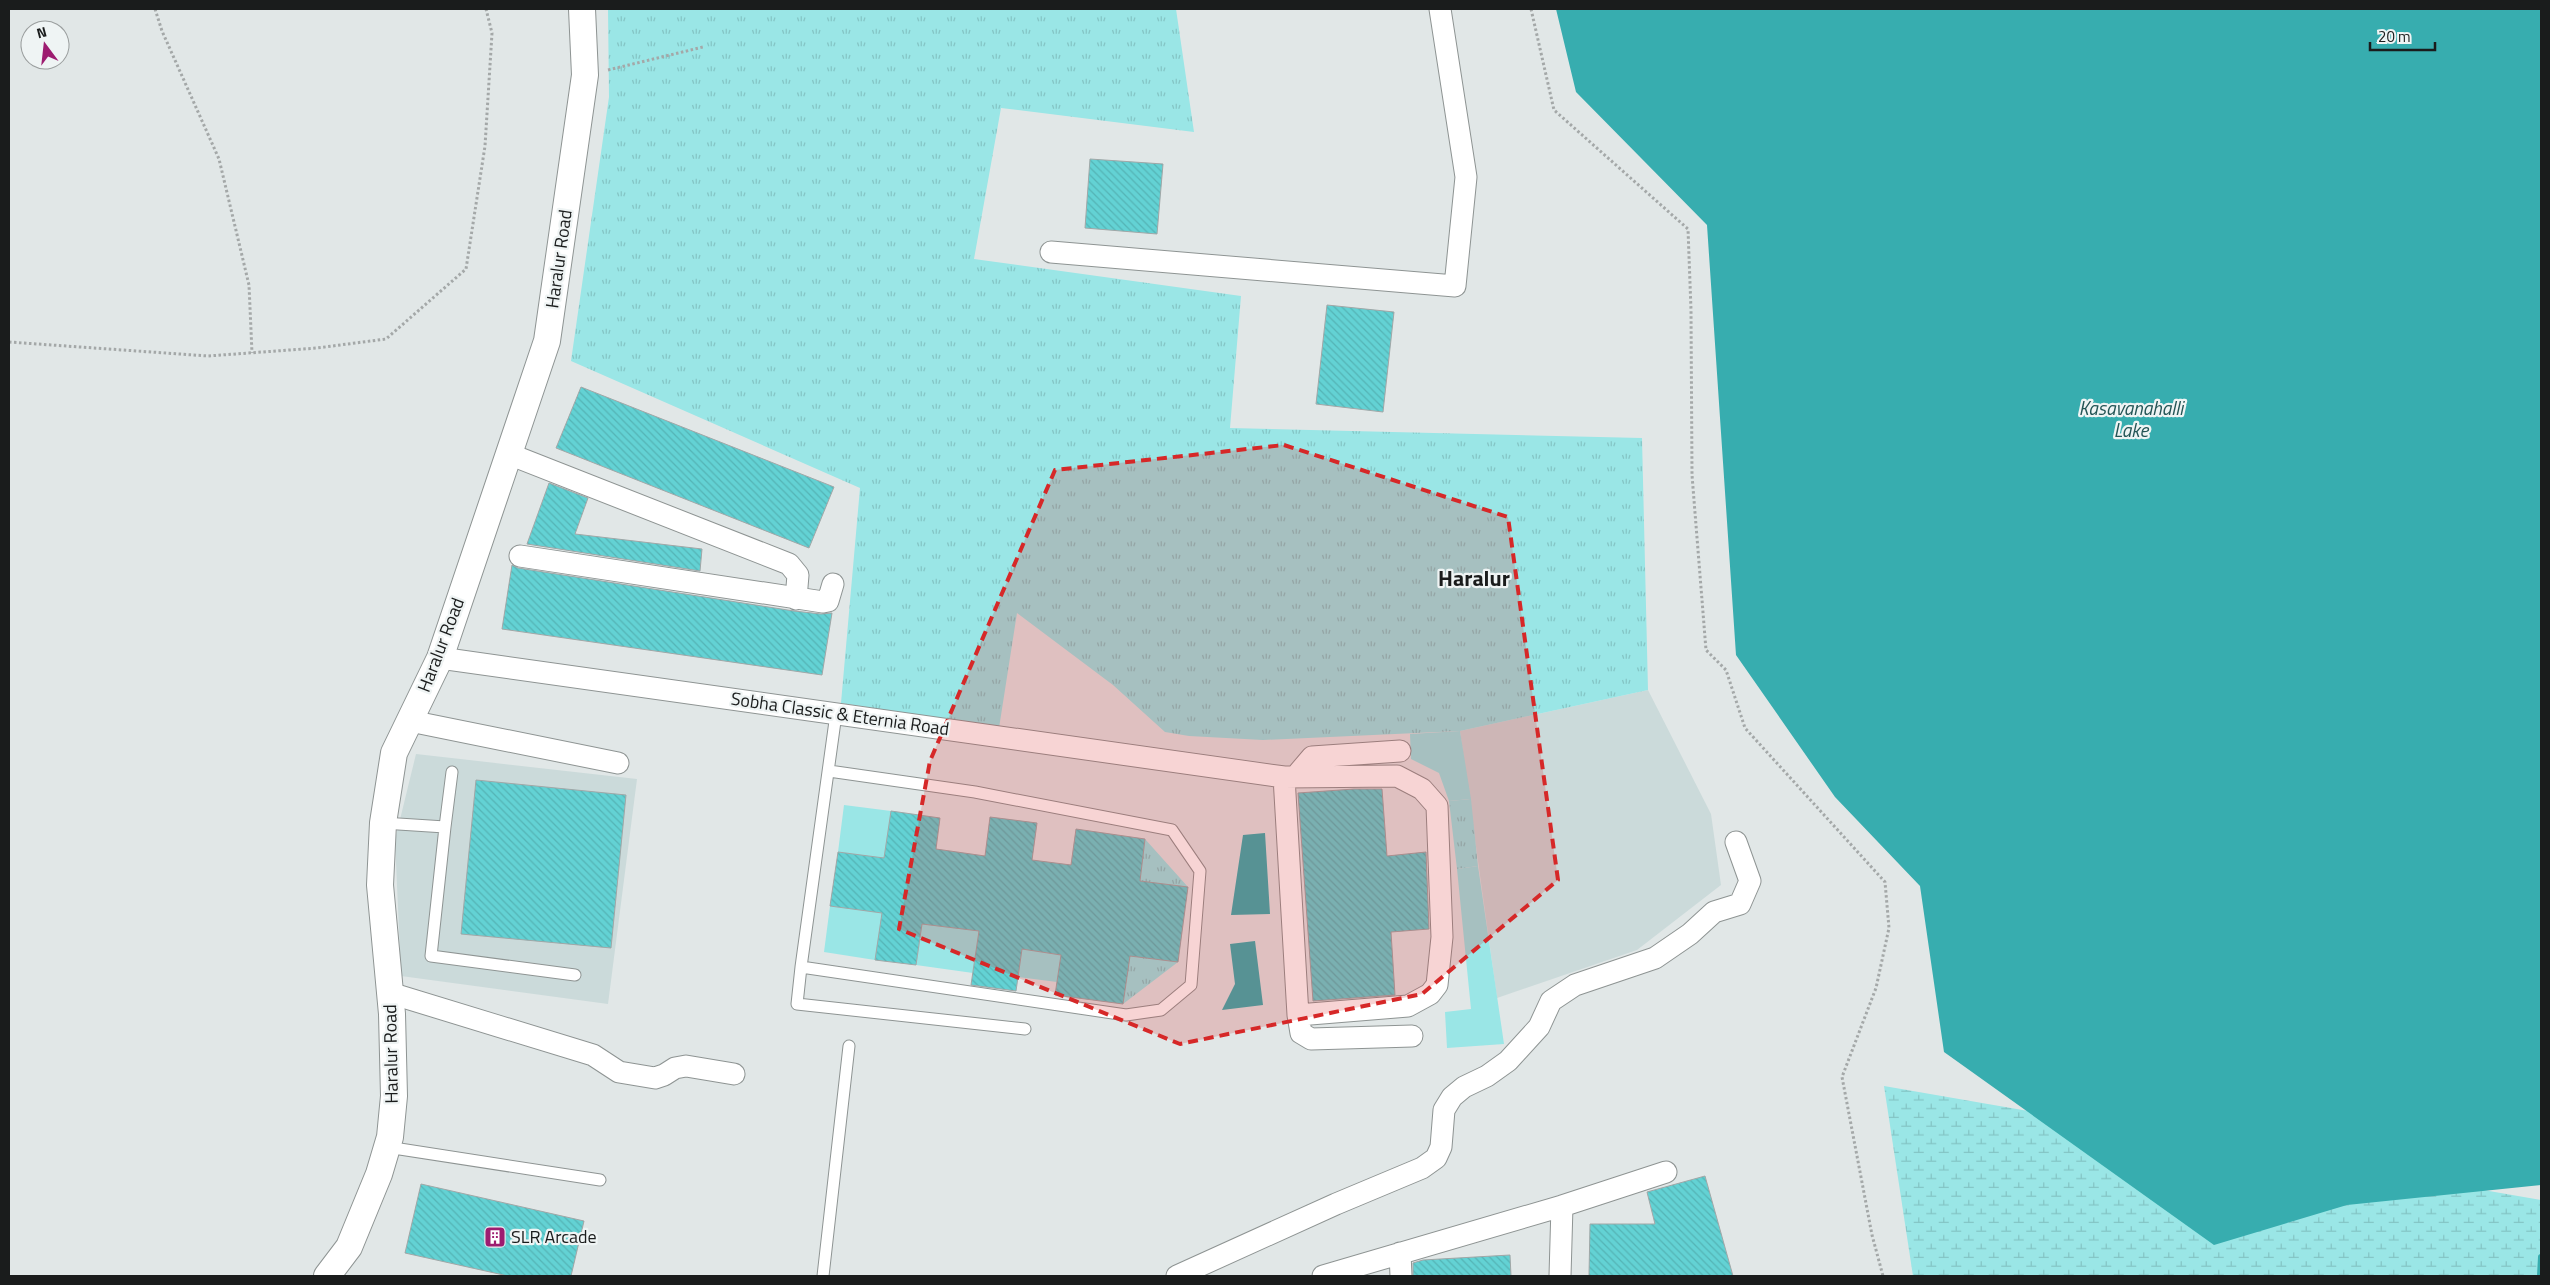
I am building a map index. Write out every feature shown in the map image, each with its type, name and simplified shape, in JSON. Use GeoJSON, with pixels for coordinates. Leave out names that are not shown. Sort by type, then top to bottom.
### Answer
{"type":"FeatureCollection","features":[{"type":"Feature","properties":{"kind":"street","name":"Haralur Road"},"geometry":{"type":"LineString","coordinates":[[327,1276],[349,1247],[379,1174],[387,1147],[394,1096],[390,993],[380,885],[383,823],[394,754],[440,658],[547,341],[585,76],[582,9]]}},
{"type":"Feature","properties":{"kind":"street"},"geometry":{"type":"LineString","coordinates":[[1050,252],[1455,286],[1466,177],[1440,9]]}},
{"type":"Feature","properties":{"kind":"street"},"geometry":{"type":"LineString","coordinates":[[509,454],[789,564],[798,575],[796,599]]}},
{"type":"Feature","properties":{"kind":"street"},"geometry":{"type":"LineString","coordinates":[[520,556],[796,599],[828,601],[833,584]]}},
{"type":"Feature","properties":{"kind":"street","name":"Sobha Classic & Eternia Road"},"geometry":{"type":"LineString","coordinates":[[440,658],[1240,771],[1289,777],[1397,776],[1411,782],[1430,796],[1437,806],[1442,937],[1437,986],[1420,1001],[1408,1006],[1298,1015]]}},
{"type":"Feature","properties":{"kind":"street"},"geometry":{"type":"LineString","coordinates":[[410,721],[618,763]]}},
{"type":"Feature","properties":{"kind":"street"},"geometry":{"type":"LineString","coordinates":[[1400,751],[1312,757],[1289,777],[1298,1015],[1301,1032],[1311,1039],[1412,1036]]}},
{"type":"Feature","properties":{"kind":"street"},"geometry":{"type":"LineString","coordinates":[[1177,1276],[1336,1204],[1422,1168],[1436,1158],[1440,1147],[1444,1110],[1452,1097],[1464,1087],[1487,1076],[1508,1061],[1539,1027],[1551,1001],[1575,985],[1655,958],[1690,934],[1714,912],[1740,904],[1750,881],[1736,842]]}},
{"type":"Feature","properties":{"kind":"street"},"geometry":{"type":"LineString","coordinates":[[390,993],[593,1055],[619,1072],[660,1077],[675,1068],[686,1066],[734,1074]]}},
{"type":"Feature","properties":{"kind":"street"},"geometry":{"type":"LineString","coordinates":[[1322,1276],[1562,1206],[1666,1172]]}},
{"type":"Feature","properties":{"kind":"street"},"geometry":{"type":"LineString","coordinates":[[1560,1276],[1562,1206]]}},
{"type":"Feature","properties":{"kind":"street"},"geometry":{"type":"LineString","coordinates":[[1400,1253],[1401,1276]]}},
{"type":"Feature","properties":{"kind":"lane"},"geometry":{"type":"LineString","coordinates":[[836,714],[797,1004],[1025,1029]]}},
{"type":"Feature","properties":{"kind":"lane"},"geometry":{"type":"LineString","coordinates":[[801,967],[1126,1015],[1161,1010],[1191,985],[1200,871],[1172,830],[974,792],[829,771]]}},
{"type":"Feature","properties":{"kind":"lane"},"geometry":{"type":"LineString","coordinates":[[452,772],[431,956],[575,975]]}},
{"type":"Feature","properties":{"kind":"lane"},"geometry":{"type":"LineString","coordinates":[[383,823],[445,827]]}},
{"type":"Feature","properties":{"kind":"lane"},"geometry":{"type":"LineString","coordinates":[[822,1276],[849,1046]]}},
{"type":"Feature","properties":{"kind":"lane"},"geometry":{"type":"LineString","coordinates":[[387,1147],[600,1180]]}},
{"type":"Feature","properties":{"kind":"path"},"geometry":{"type":"LineString","coordinates":[[155,9],[162,31],[219,159],[249,285],[252,353]]}},
{"type":"Feature","properties":{"kind":"path"},"geometry":{"type":"LineString","coordinates":[[9,342],[208,356],[317,348],[386,338],[466,269],[485,146],[492,33],[486,9]]}},
{"type":"Feature","properties":{"kind":"path"},"geometry":{"type":"LineString","coordinates":[[1531,9],[1554,110],[1688,229],[1691,310],[1692,474],[1706,650],[1726,670],[1745,728],[1884,882],[1889,928],[1884,954],[1876,988],[1842,1076],[1872,1235],[1883,1276]]}},
{"type":"Feature","properties":{"kind":"path"},"geometry":{"type":"LineString","coordinates":[[585,76],[703,47]]}},
{"type":"Feature","properties":{"kind":"highlighted area"},"geometry":{"type":"Polygon","coordinates":[[[1284,445],[1508,517],[1558,880],[1422,994],[1180,1044],[899,929],[930,761],[1055,470],[1284,445]]]}},
{"type":"Feature","properties":{"kind":"shaded area"},"geometry":{"type":"Polygon","coordinates":[[[1648,690],[1711,814],[1721,885],[1637,950],[1497,998],[1460,731],[1648,690]]]}},
{"type":"Feature","properties":{"kind":"shaded area"},"geometry":{"type":"Polygon","coordinates":[[[416,754],[637,779],[608,1004],[401,976],[395,840],[416,754]]]}},
{"type":"Feature","properties":{"kind":"green space"},"geometry":{"type":"Polygon","coordinates":[[[608,9],[1176,9],[1194,132],[1001,108],[974,259],[1241,296],[1230,428],[1642,438],[1648,690],[1460,731],[1263,740],[1189,736],[1165,732],[1113,685],[1017,613],[999,728],[841,703],[860,488],[571,361],[609,97],[608,9]]]}},
{"type":"Feature","properties":{"kind":"green space"},"geometry":{"type":"Polygon","coordinates":[[[1460,731],[1471,799],[1449,801],[1439,773],[1411,759],[1410,734],[1460,731]]]}},
{"type":"Feature","properties":{"kind":"green space"},"geometry":{"type":"Polygon","coordinates":[[[1471,799],[1478,866],[1457,869],[1449,801],[1471,799]]]}},
{"type":"Feature","properties":{"kind":"green space"},"geometry":{"type":"Polygon","coordinates":[[[844,805],[891,811],[884,858],[838,852],[844,805]]]}},
{"type":"Feature","properties":{"kind":"green space"},"geometry":{"type":"Polygon","coordinates":[[[1145,839],[1188,887],[1140,881],[1145,839]]]}},
{"type":"Feature","properties":{"kind":"green space"},"geometry":{"type":"Polygon","coordinates":[[[1478,866],[1504,1044],[1447,1048],[1445,1012],[1471,1009],[1457,869],[1478,866]]]}},
{"type":"Feature","properties":{"kind":"green space"},"geometry":{"type":"Polygon","coordinates":[[[830,906],[882,913],[875,960],[824,952],[830,906]]]}},
{"type":"Feature","properties":{"kind":"green space"},"geometry":{"type":"Polygon","coordinates":[[[922,924],[979,931],[973,973],[916,965],[922,924]]]}},
{"type":"Feature","properties":{"kind":"green space"},"geometry":{"type":"Polygon","coordinates":[[[1022,949],[1061,955],[1057,982],[1018,977],[1022,949]]]}},
{"type":"Feature","properties":{"kind":"green space"},"geometry":{"type":"Polygon","coordinates":[[[1130,956],[1178,962],[1123,1004],[1130,956]]]}},
{"type":"Feature","properties":{"kind":"green space"},"geometry":{"type":"Polygon","coordinates":[[[1884,1086],[2541,1200],[2541,1276],[1913,1276],[1884,1086]]]}},
{"type":"Feature","properties":{"kind":"water","name":"Kasavanahalli Lake"},"geometry":{"type":"Polygon","coordinates":[[[1556,9],[2541,9],[2541,1185],[2347,1205],[2214,1245],[1944,1052],[1920,886],[1835,797],[1736,655],[1707,225],[1576,92],[1556,9]]]}},
{"type":"Feature","properties":{"kind":"water"},"geometry":{"type":"Polygon","coordinates":[[[1265,833],[1270,914],[1231,915],[1243,835],[1265,833]]]}},
{"type":"Feature","properties":{"kind":"water"},"geometry":{"type":"Polygon","coordinates":[[[1255,941],[1263,1005],[1222,1010],[1235,984],[1230,944],[1255,941]]]}},
{"type":"Feature","properties":{"kind":"building"},"geometry":{"type":"Polygon","coordinates":[[[1090,159],[1163,164],[1157,234],[1085,228],[1090,159]]]}},
{"type":"Feature","properties":{"kind":"building"},"geometry":{"type":"Polygon","coordinates":[[[1327,305],[1394,312],[1383,412],[1316,404],[1327,305]]]}},
{"type":"Feature","properties":{"kind":"building"},"geometry":{"type":"Polygon","coordinates":[[[581,387],[834,487],[809,548],[556,448],[581,387]]]}},
{"type":"Feature","properties":{"kind":"building"},"geometry":{"type":"Polygon","coordinates":[[[549,483],[588,498],[575,534],[702,549],[700,571],[527,544],[549,483]]]}},
{"type":"Feature","properties":{"kind":"building"},"geometry":{"type":"Polygon","coordinates":[[[512,565],[518,568],[794,611],[821,614],[832,613],[822,675],[502,629],[512,565]]]}},
{"type":"Feature","properties":{"kind":"building"},"geometry":{"type":"Polygon","coordinates":[[[476,780],[626,795],[611,948],[461,934],[476,780]]]}},
{"type":"Feature","properties":{"kind":"building"},"geometry":{"type":"Polygon","coordinates":[[[1382,789],[1387,856],[1426,852],[1429,929],[1391,932],[1395,995],[1313,1001],[1298,793],[1382,789]]]}},
{"type":"Feature","properties":{"kind":"building"},"geometry":{"type":"Polygon","coordinates":[[[891,811],[940,818],[936,849],[985,856],[990,817],[1037,823],[1032,860],[1071,865],[1076,829],[1145,839],[1140,881],[1188,887],[1178,962],[1130,956],[1123,1004],[1055,995],[1061,955],[1022,949],[1016,991],[971,985],[979,931],[922,924],[916,965],[875,960],[882,913],[830,906],[838,852],[884,858],[891,811]]]}},
{"type":"Feature","properties":{"kind":"building"},"geometry":{"type":"Polygon","coordinates":[[[1705,1176],[1733,1276],[1589,1276],[1590,1224],[1655,1224],[1647,1192],[1705,1176]]]}},
{"type":"Feature","properties":{"kind":"building","name":"SLR Arcade"},"geometry":{"type":"Polygon","coordinates":[[[421,1184],[584,1221],[571,1276],[508,1276],[405,1253],[421,1184]]]}},
{"type":"Feature","properties":{"kind":"building"},"geometry":{"type":"Polygon","coordinates":[[[1510,1255],[1511,1276],[1413,1276],[1413,1263],[1423,1260],[1510,1255]]]}},
{"type":"Feature","properties":{"kind":"waterway"},"geometry":{"type":"LineString","coordinates":[[2540,1276],[2541,1257]]}},
{"type":"Feature","properties":{"kind":"place","name":"SLR Arcade"},"geometry":{"type":"Point","coordinates":[495,1237]}},
{"type":"Feature","properties":{"kind":"district","name":"Haralur"},"geometry":{"type":"Point","coordinates":[1474,578]}}]}
